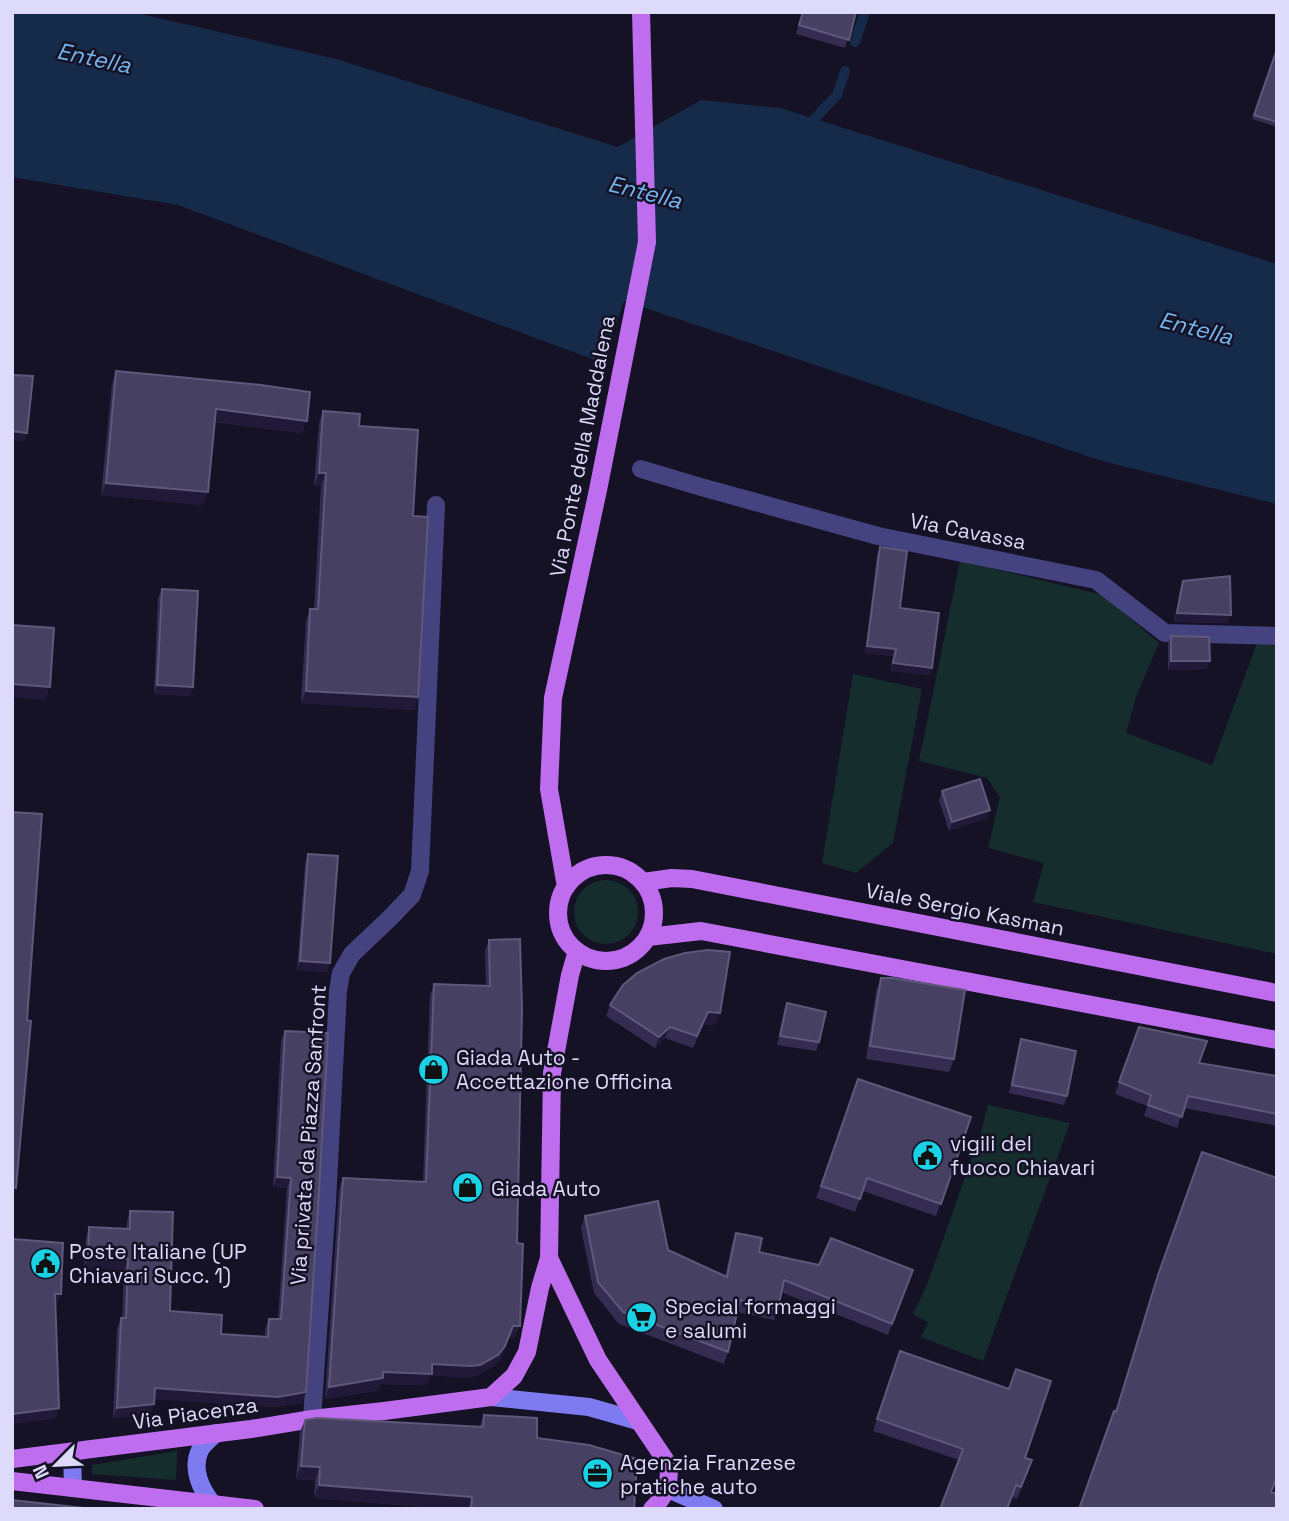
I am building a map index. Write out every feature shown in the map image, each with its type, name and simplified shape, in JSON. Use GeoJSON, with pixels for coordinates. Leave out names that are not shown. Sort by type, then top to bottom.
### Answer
{"type":"FeatureCollection","features":[{"type":"Feature","properties":{"kind":"main road","name":"Via Ponte della Maddalena"},"geometry":{"type":"LineString","coordinates":[[566,887],[549,789],[554,698],[647,242],[641,12]]}},
{"type":"Feature","properties":{"kind":"main road"},"geometry":{"type":"LineString","coordinates":[[618,866],[632,872],[643,882],[651,895],[653,924],[648,937],[637,950],[623,958],[607,961],[591,958],[577,951],[567,940],[558,914],[566,887],[576,876],[589,868],[618,866]]}},
{"type":"Feature","properties":{"kind":"main road","name":"Viale Sergio Kasman"},"geometry":{"type":"LineString","coordinates":[[643,882],[672,878],[692,879],[1277,993]]}},
{"type":"Feature","properties":{"kind":"main road"},"geometry":{"type":"LineString","coordinates":[[648,937],[701,931],[1277,1040]]}},
{"type":"Feature","properties":{"kind":"main road"},"geometry":{"type":"LineString","coordinates":[[491,1397],[514,1376],[527,1352],[549,1258],[552,1073],[577,951]]}},
{"type":"Feature","properties":{"kind":"main road"},"geometry":{"type":"LineString","coordinates":[[549,1258],[597,1360],[668,1464],[668,1489],[652,1509]]}},
{"type":"Feature","properties":{"kind":"main road","name":"Via Piacenza"},"geometry":{"type":"LineString","coordinates":[[12,1459],[491,1397]]}},
{"type":"Feature","properties":{"kind":"main road"},"geometry":{"type":"LineString","coordinates":[[491,1397],[589,1407],[638,1421]]}},
{"type":"Feature","properties":{"kind":"main road"},"geometry":{"type":"LineString","coordinates":[[213,1504],[203,1493],[196,1469],[200,1450],[216,1433]]}},
{"type":"Feature","properties":{"kind":"main road"},"geometry":{"type":"LineString","coordinates":[[72,1452],[73,1488]]}},
{"type":"Feature","properties":{"kind":"main road"},"geometry":{"type":"LineString","coordinates":[[12,1481],[256,1509]]}},
{"type":"Feature","properties":{"kind":"main road"},"geometry":{"type":"LineString","coordinates":[[668,1489],[713,1509]]}},
{"type":"Feature","properties":{"kind":"street","name":"Via Cavassa"},"geometry":{"type":"LineString","coordinates":[[641,469],[878,536],[1096,580],[1166,633],[1277,636]]}},
{"type":"Feature","properties":{"kind":"street","name":"Via privata da Piazza Sanfront"},"geometry":{"type":"LineString","coordinates":[[312,1419],[341,973],[352,954],[412,895],[420,871],[436,505]]}},
{"type":"Feature","properties":{"kind":"green space"},"geometry":{"type":"Polygon","coordinates":[[[960,561],[1103,595],[1159,643],[1136,697],[1126,733],[1212,765],[1257,643],[1277,646],[1277,954],[1033,902],[1044,863],[988,848],[1000,797],[987,778],[919,761],[960,561]]]}},
{"type":"Feature","properties":{"kind":"green space"},"geometry":{"type":"Polygon","coordinates":[[[853,674],[922,689],[893,843],[856,873],[822,863],[853,674]]]}},
{"type":"Feature","properties":{"kind":"green space"},"geometry":{"type":"Polygon","coordinates":[[[606,880],[629,889],[638,912],[629,935],[606,944],[583,935],[574,912],[583,889],[606,880]]]}},
{"type":"Feature","properties":{"kind":"green space"},"geometry":{"type":"Polygon","coordinates":[[[988,1105],[1070,1123],[983,1361],[921,1337],[928,1322],[913,1314],[928,1282],[988,1105]]]}},
{"type":"Feature","properties":{"kind":"green space"},"geometry":{"type":"Polygon","coordinates":[[[177,1451],[176,1480],[92,1474],[92,1465],[177,1451]]]}},
{"type":"Feature","properties":{"kind":"water","name":"Entella"},"geometry":{"type":"Polygon","coordinates":[[[12,12],[133,12],[336,59],[618,147],[701,100],[780,108],[1277,264],[1277,504],[1102,461],[624,301],[603,363],[178,205],[12,177],[12,12]]]}},
{"type":"Feature","properties":{"kind":"building"},"geometry":{"type":"Polygon","coordinates":[[[803,12],[856,12],[849,40],[799,25],[803,12]]]}},
{"type":"Feature","properties":{"kind":"building"},"geometry":{"type":"Polygon","coordinates":[[[1277,49],[1277,122],[1254,115],[1277,49]]]}},
{"type":"Feature","properties":{"kind":"building"},"geometry":{"type":"Polygon","coordinates":[[[116,371],[310,392],[307,421],[216,409],[208,492],[106,483],[116,371]]]}},
{"type":"Feature","properties":{"kind":"building"},"geometry":{"type":"Polygon","coordinates":[[[12,375],[33,376],[27,433],[12,431],[12,375]]]}},
{"type":"Feature","properties":{"kind":"building"},"geometry":{"type":"Polygon","coordinates":[[[323,411],[360,414],[359,426],[418,430],[413,516],[428,517],[418,697],[306,691],[310,609],[318,609],[326,473],[319,473],[323,411]]]}},
{"type":"Feature","properties":{"kind":"building"},"geometry":{"type":"Polygon","coordinates":[[[880,547],[907,551],[900,608],[939,613],[932,668],[893,663],[896,649],[867,646],[880,547]]]}},
{"type":"Feature","properties":{"kind":"building"},"geometry":{"type":"Polygon","coordinates":[[[1230,576],[1231,615],[1177,613],[1183,581],[1230,576]]]}},
{"type":"Feature","properties":{"kind":"building"},"geometry":{"type":"Polygon","coordinates":[[[162,589],[198,591],[193,687],[157,685],[162,589]]]}},
{"type":"Feature","properties":{"kind":"building"},"geometry":{"type":"Polygon","coordinates":[[[12,625],[54,628],[50,687],[12,684],[12,625]]]}},
{"type":"Feature","properties":{"kind":"building"},"geometry":{"type":"Polygon","coordinates":[[[1171,636],[1209,637],[1210,661],[1171,661],[1171,636]]]}},
{"type":"Feature","properties":{"kind":"building"},"geometry":{"type":"Polygon","coordinates":[[[980,779],[990,810],[952,822],[942,791],[980,779]]]}},
{"type":"Feature","properties":{"kind":"building"},"geometry":{"type":"Polygon","coordinates":[[[12,812],[42,814],[27,1020],[31,1021],[16,1188],[12,1187],[12,812]]]}},
{"type":"Feature","properties":{"kind":"building"},"geometry":{"type":"Polygon","coordinates":[[[308,854],[338,856],[330,963],[300,961],[308,854]]]}},
{"type":"Feature","properties":{"kind":"building"},"geometry":{"type":"Polygon","coordinates":[[[520,939],[522,1009],[517,1243],[523,1244],[520,1326],[513,1326],[498,1355],[480,1365],[432,1364],[432,1374],[383,1372],[383,1378],[329,1387],[343,1178],[426,1182],[434,984],[490,986],[489,940],[520,939]]]}},
{"type":"Feature","properties":{"kind":"building"},"geometry":{"type":"Polygon","coordinates":[[[708,950],[730,952],[720,1013],[708,1012],[697,1036],[670,1027],[659,1037],[610,1005],[623,985],[637,973],[664,959],[708,950]]]}},
{"type":"Feature","properties":{"kind":"building"},"geometry":{"type":"Polygon","coordinates":[[[881,978],[965,990],[954,1059],[870,1046],[881,978]]]}},
{"type":"Feature","properties":{"kind":"building"},"geometry":{"type":"Polygon","coordinates":[[[787,1003],[826,1012],[819,1042],[780,1036],[787,1003]]]}},
{"type":"Feature","properties":{"kind":"building"},"geometry":{"type":"Polygon","coordinates":[[[1139,1027],[1207,1041],[1199,1063],[1277,1076],[1277,1114],[1188,1096],[1182,1117],[1148,1105],[1151,1095],[1119,1082],[1139,1027]]]}},
{"type":"Feature","properties":{"kind":"building"},"geometry":{"type":"Polygon","coordinates":[[[285,1031],[328,1033],[306,1392],[278,1397],[155,1388],[154,1404],[117,1408],[121,1318],[126,1318],[128,1259],[88,1258],[89,1227],[130,1229],[130,1211],[173,1212],[170,1311],[222,1315],[221,1334],[268,1337],[269,1319],[281,1319],[291,1178],[277,1177],[285,1031]]]}},
{"type":"Feature","properties":{"kind":"building"},"geometry":{"type":"Polygon","coordinates":[[[1021,1039],[1076,1051],[1067,1096],[1012,1085],[1021,1039]]]}},
{"type":"Feature","properties":{"kind":"building","name":"vigili del fuoco Chiavari"},"geometry":{"type":"Polygon","coordinates":[[[858,1079],[971,1117],[941,1204],[867,1178],[860,1199],[821,1186],[858,1079]]]}},
{"type":"Feature","properties":{"kind":"building"},"geometry":{"type":"Polygon","coordinates":[[[1202,1152],[1277,1178],[1277,1477],[1271,1492],[1277,1494],[1277,1509],[1079,1509],[1114,1411],[1116,1412],[1158,1275],[1202,1152]]]}},
{"type":"Feature","properties":{"kind":"building"},"geometry":{"type":"Polygon","coordinates":[[[658,1201],[668,1250],[727,1277],[736,1233],[762,1238],[759,1252],[819,1265],[831,1238],[913,1270],[892,1324],[784,1280],[778,1309],[740,1300],[728,1352],[623,1312],[598,1282],[585,1216],[658,1201]]]}},
{"type":"Feature","properties":{"kind":"building"},"geometry":{"type":"Polygon","coordinates":[[[12,1239],[63,1243],[61,1294],[55,1294],[59,1408],[12,1414],[12,1239]]]}},
{"type":"Feature","properties":{"kind":"building"},"geometry":{"type":"Polygon","coordinates":[[[900,1351],[1009,1389],[1016,1369],[1051,1381],[1025,1458],[1032,1460],[1021,1487],[1016,1485],[1007,1509],[940,1509],[963,1449],[877,1419],[900,1351]]]}},
{"type":"Feature","properties":{"kind":"building"},"geometry":{"type":"Polygon","coordinates":[[[484,1415],[537,1418],[537,1438],[589,1445],[637,1459],[634,1509],[471,1509],[472,1497],[319,1485],[320,1467],[301,1466],[305,1420],[317,1418],[483,1427],[484,1415]]]}},
{"type":"Feature","properties":{"kind":"building"},"geometry":{"type":"Polygon","coordinates":[[[12,1500],[93,1509],[12,1509],[12,1500]]]}},
{"type":"Feature","properties":{"kind":"waterway"},"geometry":{"type":"LineString","coordinates":[[855,42],[865,12]]}},
{"type":"Feature","properties":{"kind":"waterway"},"geometry":{"type":"LineString","coordinates":[[806,128],[837,95],[845,71]]}},
{"type":"Feature","properties":{"kind":"place","name":"Giada Auto - Accettazione Officina"},"geometry":{"type":"Point","coordinates":[433,1069]}},
{"type":"Feature","properties":{"kind":"place","name":"vigili del fuoco Chiavari"},"geometry":{"type":"Point","coordinates":[927,1155]}},
{"type":"Feature","properties":{"kind":"place","name":"Giada Auto"},"geometry":{"type":"Point","coordinates":[468,1188]}},
{"type":"Feature","properties":{"kind":"place","name":"Poste Italiane (UP Chiavari Succ. 1)"},"geometry":{"type":"Point","coordinates":[46,1263]}},
{"type":"Feature","properties":{"kind":"place","name":"Special formaggi e salumi"},"geometry":{"type":"Point","coordinates":[642,1318]}},
{"type":"Feature","properties":{"kind":"place","name":"Agenzia Franzese pratiche auto"},"geometry":{"type":"Point","coordinates":[597,1474]}}]}
